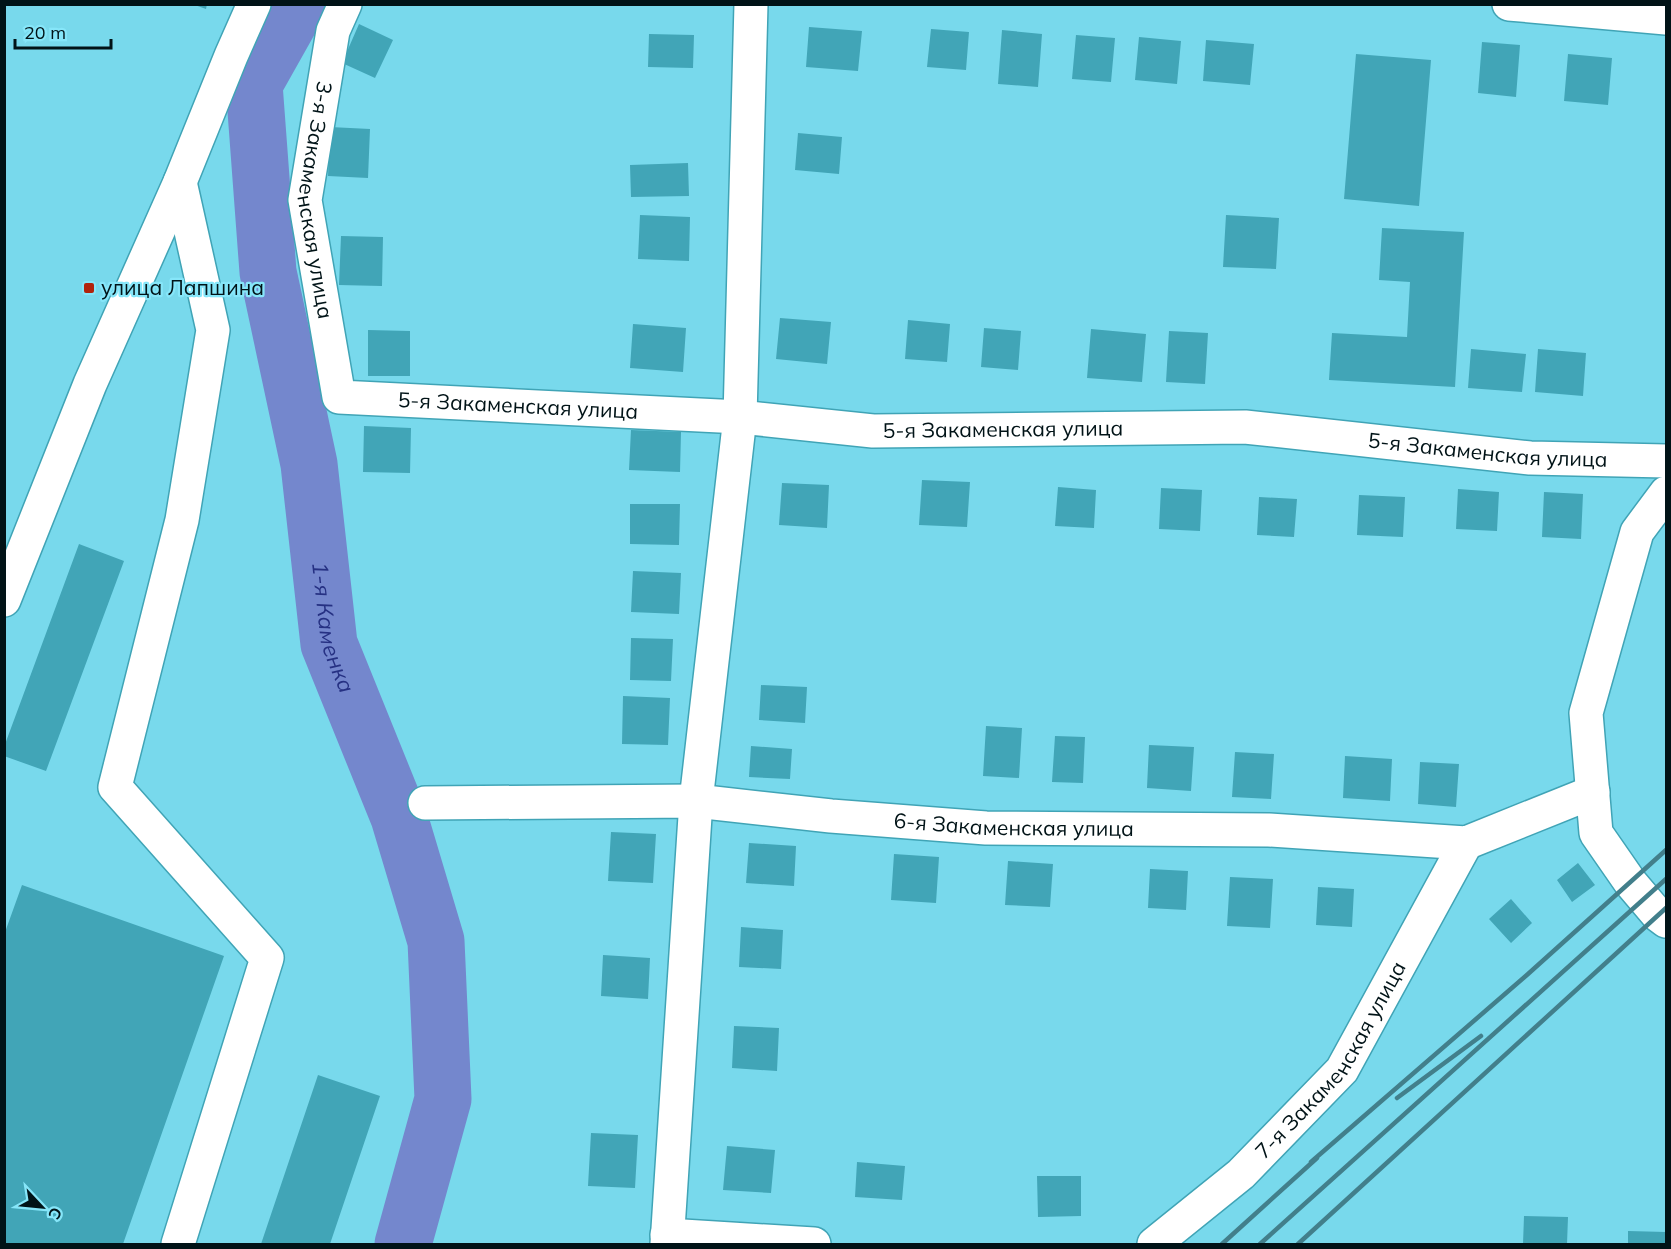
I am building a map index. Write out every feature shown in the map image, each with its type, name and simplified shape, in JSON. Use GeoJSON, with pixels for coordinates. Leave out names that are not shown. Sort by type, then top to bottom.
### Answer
{"type":"FeatureCollection","features":[{"type":"Feature","properties":{"kind":"street"},"geometry":{"type":"LineString","coordinates":[[4,600],[90,384],[180,182],[254,4]]}},
{"type":"Feature","properties":{"kind":"street","name":"3-я Закаменская улица"},"geometry":{"type":"LineString","coordinates":[[339,397],[305,200],[333,31],[345,4]]}},
{"type":"Feature","properties":{"kind":"street"},"geometry":{"type":"LineString","coordinates":[[751,4],[740,417],[696,801],[667,1240],[814,1245]]}},
{"type":"Feature","properties":{"kind":"street"},"geometry":{"type":"LineString","coordinates":[[1509,4],[1666,18]]}},
{"type":"Feature","properties":{"kind":"street"},"geometry":{"type":"LineString","coordinates":[[178,1245],[267,957],[115,787],[182,520],[213,330],[180,182]]}},
{"type":"Feature","properties":{"kind":"street","name":"5-я Закаменская улица"},"geometry":{"type":"LineString","coordinates":[[339,397],[740,417],[873,431],[1245,427],[1530,459],[1666,461]]}},
{"type":"Feature","properties":{"kind":"street"},"geometry":{"type":"LineString","coordinates":[[1666,493],[1636,532],[1586,712],[1596,833],[1630,882],[1658,915],[1666,921]]}},
{"type":"Feature","properties":{"kind":"street","name":"6-я Закаменская улица"},"geometry":{"type":"LineString","coordinates":[[425,803],[696,801],[831,816],[986,828],[1269,830],[1467,843],[1593,792]]}},
{"type":"Feature","properties":{"kind":"street","name":"7-я Закаменская улица"},"geometry":{"type":"LineString","coordinates":[[1154,1245],[1241,1174],[1342,1070],[1467,843]]}},
{"type":"Feature","properties":{"kind":"building"},"geometry":{"type":"Polygon","coordinates":[[[192,4],[207,4],[206,9],[192,4]]]}},
{"type":"Feature","properties":{"kind":"building"},"geometry":{"type":"Polygon","coordinates":[[[359,24],[393,40],[375,78],[342,63],[359,24]]]}},
{"type":"Feature","properties":{"kind":"building"},"geometry":{"type":"Polygon","coordinates":[[[809,27],[862,31],[858,71],[806,67],[809,27]]]}},
{"type":"Feature","properties":{"kind":"building"},"geometry":{"type":"Polygon","coordinates":[[[931,29],[969,32],[966,70],[927,67],[931,29]]]}},
{"type":"Feature","properties":{"kind":"building"},"geometry":{"type":"Polygon","coordinates":[[[1002,30],[1042,34],[1038,87],[998,84],[1002,30]]]}},
{"type":"Feature","properties":{"kind":"building"},"geometry":{"type":"Polygon","coordinates":[[[649,34],[694,35],[693,68],[648,67],[649,34]]]}},
{"type":"Feature","properties":{"kind":"building"},"geometry":{"type":"Polygon","coordinates":[[[1076,35],[1115,38],[1111,82],[1072,79],[1076,35]]]}},
{"type":"Feature","properties":{"kind":"building"},"geometry":{"type":"Polygon","coordinates":[[[1139,37],[1181,41],[1177,84],[1135,80],[1139,37]]]}},
{"type":"Feature","properties":{"kind":"building"},"geometry":{"type":"Polygon","coordinates":[[[1206,40],[1254,44],[1250,85],[1203,81],[1206,40]]]}},
{"type":"Feature","properties":{"kind":"building"},"geometry":{"type":"Polygon","coordinates":[[[1482,42],[1520,45],[1516,97],[1478,93],[1482,42]]]}},
{"type":"Feature","properties":{"kind":"building"},"geometry":{"type":"Polygon","coordinates":[[[1356,54],[1431,60],[1419,206],[1344,199],[1356,54]]]}},
{"type":"Feature","properties":{"kind":"building"},"geometry":{"type":"Polygon","coordinates":[[[1568,54],[1612,58],[1608,105],[1564,101],[1568,54]]]}},
{"type":"Feature","properties":{"kind":"building"},"geometry":{"type":"Polygon","coordinates":[[[330,127],[370,129],[368,178],[328,176],[330,127]]]}},
{"type":"Feature","properties":{"kind":"building"},"geometry":{"type":"Polygon","coordinates":[[[798,133],[842,137],[839,174],[795,170],[798,133]]]}},
{"type":"Feature","properties":{"kind":"building"},"geometry":{"type":"Polygon","coordinates":[[[688,163],[689,196],[631,197],[630,165],[688,163]]]}},
{"type":"Feature","properties":{"kind":"building"},"geometry":{"type":"Polygon","coordinates":[[[640,215],[690,217],[689,261],[638,259],[640,215]]]}},
{"type":"Feature","properties":{"kind":"building"},"geometry":{"type":"Polygon","coordinates":[[[1226,215],[1279,218],[1276,269],[1223,267],[1226,215]]]}},
{"type":"Feature","properties":{"kind":"building"},"geometry":{"type":"Polygon","coordinates":[[[1382,228],[1464,232],[1455,387],[1329,380],[1332,333],[1407,337],[1410,282],[1379,280],[1382,228]]]}},
{"type":"Feature","properties":{"kind":"building"},"geometry":{"type":"Polygon","coordinates":[[[341,236],[383,237],[382,286],[339,285],[341,236]]]}},
{"type":"Feature","properties":{"kind":"building"},"geometry":{"type":"Polygon","coordinates":[[[780,318],[831,322],[827,364],[776,359],[780,318]]]}},
{"type":"Feature","properties":{"kind":"building"},"geometry":{"type":"Polygon","coordinates":[[[908,320],[950,324],[947,362],[905,359],[908,320]]]}},
{"type":"Feature","properties":{"kind":"building"},"geometry":{"type":"Polygon","coordinates":[[[633,324],[686,328],[683,372],[630,368],[633,324]]]}},
{"type":"Feature","properties":{"kind":"building"},"geometry":{"type":"Polygon","coordinates":[[[984,328],[1021,331],[1018,370],[981,367],[984,328]]]}},
{"type":"Feature","properties":{"kind":"building"},"geometry":{"type":"Polygon","coordinates":[[[1091,329],[1146,334],[1142,382],[1087,378],[1091,329]]]}},
{"type":"Feature","properties":{"kind":"building"},"geometry":{"type":"Polygon","coordinates":[[[368,330],[410,331],[410,376],[368,376],[368,330]]]}},
{"type":"Feature","properties":{"kind":"building"},"geometry":{"type":"Polygon","coordinates":[[[1169,331],[1208,333],[1205,384],[1166,382],[1169,331]]]}},
{"type":"Feature","properties":{"kind":"building"},"geometry":{"type":"Polygon","coordinates":[[[1471,349],[1526,354],[1522,392],[1468,388],[1471,349]]]}},
{"type":"Feature","properties":{"kind":"building"},"geometry":{"type":"Polygon","coordinates":[[[1538,349],[1586,353],[1583,396],[1535,392],[1538,349]]]}},
{"type":"Feature","properties":{"kind":"building"},"geometry":{"type":"Polygon","coordinates":[[[364,426],[411,428],[410,473],[363,472],[364,426]]]}},
{"type":"Feature","properties":{"kind":"building"},"geometry":{"type":"Polygon","coordinates":[[[631,430],[681,432],[680,472],[629,470],[631,430]]]}},
{"type":"Feature","properties":{"kind":"building"},"geometry":{"type":"Polygon","coordinates":[[[922,480],[970,482],[967,527],[919,525],[922,480]]]}},
{"type":"Feature","properties":{"kind":"building"},"geometry":{"type":"Polygon","coordinates":[[[782,483],[829,485],[827,528],[779,525],[782,483]]]}},
{"type":"Feature","properties":{"kind":"building"},"geometry":{"type":"Polygon","coordinates":[[[1058,487],[1096,490],[1094,528],[1055,526],[1058,487]]]}},
{"type":"Feature","properties":{"kind":"building"},"geometry":{"type":"Polygon","coordinates":[[[1161,488],[1202,490],[1200,531],[1159,529],[1161,488]]]}},
{"type":"Feature","properties":{"kind":"building"},"geometry":{"type":"Polygon","coordinates":[[[1458,489],[1499,492],[1497,531],[1456,529],[1458,489]]]}},
{"type":"Feature","properties":{"kind":"building"},"geometry":{"type":"Polygon","coordinates":[[[1544,492],[1583,494],[1581,539],[1542,537],[1544,492]]]}},
{"type":"Feature","properties":{"kind":"building"},"geometry":{"type":"Polygon","coordinates":[[[1359,495],[1405,497],[1403,537],[1357,535],[1359,495]]]}},
{"type":"Feature","properties":{"kind":"building"},"geometry":{"type":"Polygon","coordinates":[[[1259,497],[1297,499],[1294,537],[1257,535],[1259,497]]]}},
{"type":"Feature","properties":{"kind":"building"},"geometry":{"type":"Polygon","coordinates":[[[630,504],[680,504],[679,545],[630,544],[630,504]]]}},
{"type":"Feature","properties":{"kind":"building"},"geometry":{"type":"Polygon","coordinates":[[[79,544],[124,561],[46,771],[4,756],[4,747],[79,544]]]}},
{"type":"Feature","properties":{"kind":"building"},"geometry":{"type":"Polygon","coordinates":[[[633,571],[681,573],[679,614],[631,612],[633,571]]]}},
{"type":"Feature","properties":{"kind":"building"},"geometry":{"type":"Polygon","coordinates":[[[631,638],[673,639],[671,681],[630,680],[631,638]]]}},
{"type":"Feature","properties":{"kind":"building"},"geometry":{"type":"Polygon","coordinates":[[[761,685],[807,687],[805,723],[759,720],[761,685]]]}},
{"type":"Feature","properties":{"kind":"building"},"geometry":{"type":"Polygon","coordinates":[[[623,696],[670,698],[668,745],[622,744],[623,696]]]}},
{"type":"Feature","properties":{"kind":"building"},"geometry":{"type":"Polygon","coordinates":[[[986,726],[1022,728],[1019,778],[983,776],[986,726]]]}},
{"type":"Feature","properties":{"kind":"building"},"geometry":{"type":"Polygon","coordinates":[[[1055,736],[1085,737],[1083,783],[1052,782],[1055,736]]]}},
{"type":"Feature","properties":{"kind":"building"},"geometry":{"type":"Polygon","coordinates":[[[1149,745],[1194,747],[1191,791],[1147,788],[1149,745]]]}},
{"type":"Feature","properties":{"kind":"building"},"geometry":{"type":"Polygon","coordinates":[[[751,746],[792,749],[790,779],[749,777],[751,746]]]}},
{"type":"Feature","properties":{"kind":"building"},"geometry":{"type":"Polygon","coordinates":[[[1235,752],[1274,754],[1271,799],[1232,797],[1235,752]]]}},
{"type":"Feature","properties":{"kind":"building"},"geometry":{"type":"Polygon","coordinates":[[[1345,756],[1392,759],[1390,801],[1343,798],[1345,756]]]}},
{"type":"Feature","properties":{"kind":"building"},"geometry":{"type":"Polygon","coordinates":[[[1420,762],[1459,764],[1456,807],[1418,804],[1420,762]]]}},
{"type":"Feature","properties":{"kind":"building"},"geometry":{"type":"Polygon","coordinates":[[[611,832],[656,834],[653,883],[608,881],[611,832]]]}},
{"type":"Feature","properties":{"kind":"building"},"geometry":{"type":"Polygon","coordinates":[[[749,843],[796,846],[794,886],[746,883],[749,843]]]}},
{"type":"Feature","properties":{"kind":"building"},"geometry":{"type":"Polygon","coordinates":[[[894,854],[939,857],[936,903],[891,900],[894,854]]]}},
{"type":"Feature","properties":{"kind":"building"},"geometry":{"type":"Polygon","coordinates":[[[1008,861],[1053,864],[1050,907],[1005,905],[1008,861]]]}},
{"type":"Feature","properties":{"kind":"building"},"geometry":{"type":"Polygon","coordinates":[[[1578,863],[1595,885],[1572,902],[1557,880],[1578,863]]]}},
{"type":"Feature","properties":{"kind":"building"},"geometry":{"type":"Polygon","coordinates":[[[1150,869],[1188,871],[1186,910],[1148,908],[1150,869]]]}},
{"type":"Feature","properties":{"kind":"building"},"geometry":{"type":"Polygon","coordinates":[[[1230,877],[1273,879],[1270,928],[1227,926],[1230,877]]]}},
{"type":"Feature","properties":{"kind":"building"},"geometry":{"type":"Polygon","coordinates":[[[22,885],[224,956],[123,1244],[4,1244],[4,935],[22,885]]]}},
{"type":"Feature","properties":{"kind":"building"},"geometry":{"type":"Polygon","coordinates":[[[1318,887],[1354,889],[1352,927],[1316,925],[1318,887]]]}},
{"type":"Feature","properties":{"kind":"building"},"geometry":{"type":"Polygon","coordinates":[[[1511,899],[1532,923],[1511,943],[1489,919],[1511,899]]]}},
{"type":"Feature","properties":{"kind":"building"},"geometry":{"type":"Polygon","coordinates":[[[741,927],[783,930],[781,969],[739,967],[741,927]]]}},
{"type":"Feature","properties":{"kind":"building"},"geometry":{"type":"Polygon","coordinates":[[[603,955],[650,958],[648,999],[601,996],[603,955]]]}},
{"type":"Feature","properties":{"kind":"building"},"geometry":{"type":"Polygon","coordinates":[[[734,1026],[779,1028],[777,1071],[732,1068],[734,1026]]]}},
{"type":"Feature","properties":{"kind":"building"},"geometry":{"type":"Polygon","coordinates":[[[318,1075],[380,1096],[330,1244],[261,1244],[318,1075]]]}},
{"type":"Feature","properties":{"kind":"building"},"geometry":{"type":"Polygon","coordinates":[[[591,1133],[638,1135],[635,1188],[588,1186],[591,1133]]]}},
{"type":"Feature","properties":{"kind":"building"},"geometry":{"type":"Polygon","coordinates":[[[727,1146],[775,1150],[771,1193],[723,1190],[727,1146]]]}},
{"type":"Feature","properties":{"kind":"building"},"geometry":{"type":"Polygon","coordinates":[[[857,1162],[905,1166],[902,1200],[855,1197],[857,1162]]]}},
{"type":"Feature","properties":{"kind":"building"},"geometry":{"type":"Polygon","coordinates":[[[1037,1176],[1081,1176],[1081,1216],[1038,1217],[1037,1176]]]}},
{"type":"Feature","properties":{"kind":"building"},"geometry":{"type":"Polygon","coordinates":[[[1524,1216],[1568,1217],[1567,1244],[1523,1244],[1524,1216]]]}},
{"type":"Feature","properties":{"kind":"building"},"geometry":{"type":"Polygon","coordinates":[[[1628,1231],[1666,1232],[1666,1244],[1628,1244],[1628,1231]]]}},
{"type":"Feature","properties":{"kind":"waterway","name":"1-я Каменка"},"geometry":{"type":"LineString","coordinates":[[299,4],[254,84],[268,272],[309,464],[329,644],[399,817],[436,941],[443,1099],[403,1244]]}},
{"type":"Feature","properties":{"kind":"railway"},"geometry":{"type":"LineString","coordinates":[[1311,1162],[1528,974],[1666,850]]}},
{"type":"Feature","properties":{"kind":"railway"},"geometry":{"type":"LineString","coordinates":[[1260,1244],[1666,879]]}},
{"type":"Feature","properties":{"kind":"railway"},"geometry":{"type":"LineString","coordinates":[[1298,1244],[1666,908]]}},
{"type":"Feature","properties":{"kind":"railway"},"geometry":{"type":"LineString","coordinates":[[1397,1098],[1481,1036]]}},
{"type":"Feature","properties":{"kind":"railway"},"geometry":{"type":"LineString","coordinates":[[1222,1244],[1317,1158]]}},
{"type":"Feature","properties":{"kind":"place","name":"улица Лапшина"},"geometry":{"type":"Point","coordinates":[89,288]}}]}
